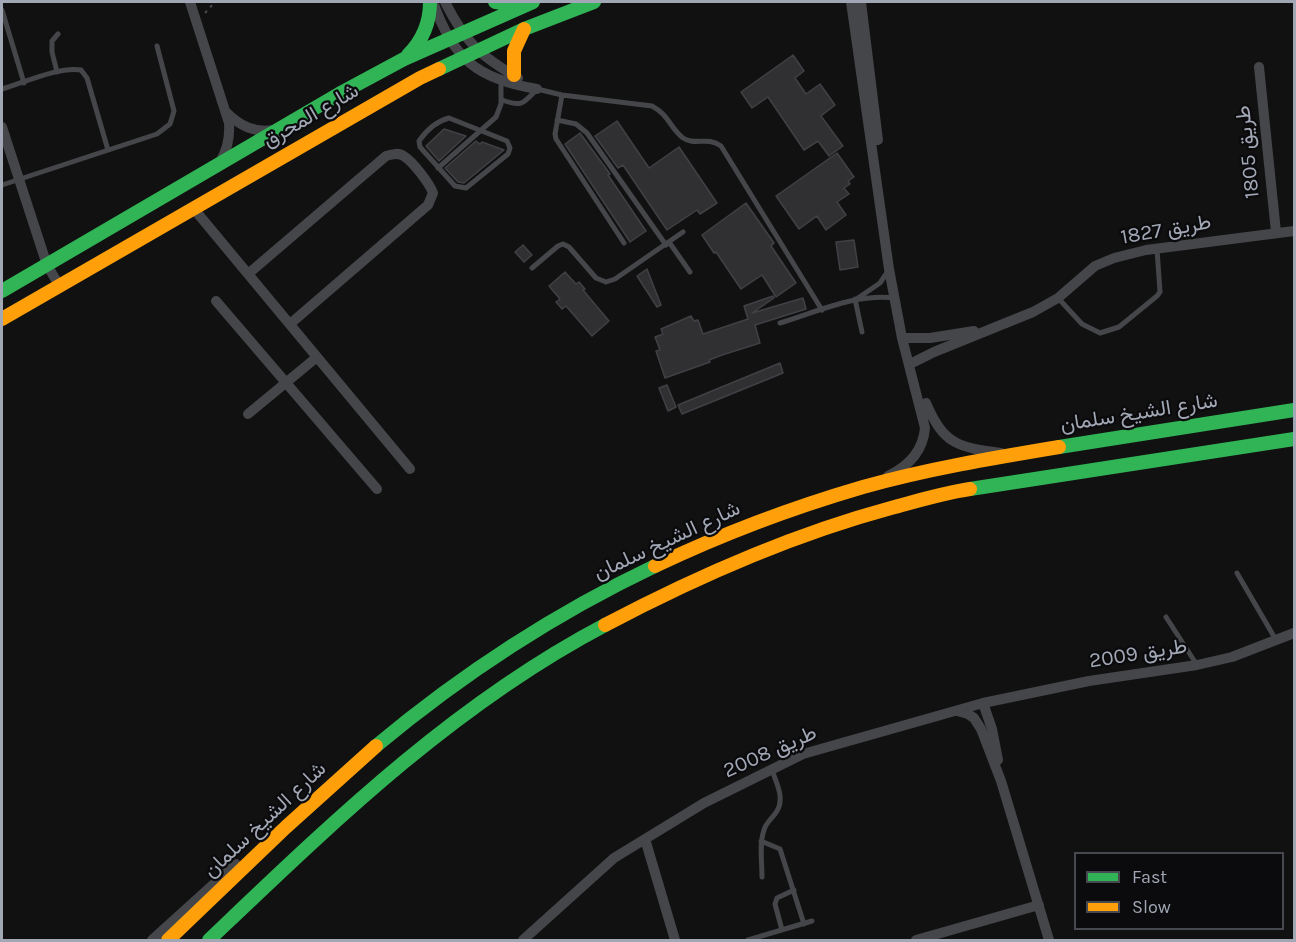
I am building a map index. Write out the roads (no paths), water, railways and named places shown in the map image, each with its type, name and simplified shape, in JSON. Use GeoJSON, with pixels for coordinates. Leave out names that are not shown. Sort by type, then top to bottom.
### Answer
{"type":"FeatureCollection","features":[{"type":"Feature","properties":{"kind":"main road"},"geometry":{"type":"LineString","coordinates":[[404,59],[422,37],[428,23],[431,2]]}},
{"type":"Feature","properties":{"kind":"main road"},"geometry":{"type":"LineString","coordinates":[[495,2],[529,3]]}},
{"type":"Feature","properties":{"kind":"main road","name":"شارع المحرق"},"geometry":{"type":"LineString","coordinates":[[2,319],[420,78],[524,29],[594,2]]}},
{"type":"Feature","properties":{"kind":"main road","name":"شارع المحرق"},"geometry":{"type":"LineString","coordinates":[[2,291],[404,59],[529,3]]}},
{"type":"Feature","properties":{"kind":"main road"},"geometry":{"type":"LineString","coordinates":[[507,78],[514,51],[524,29]]}},
{"type":"Feature","properties":{"kind":"main road"},"geometry":{"type":"LineString","coordinates":[[194,208],[194,194],[202,175]]}},
{"type":"Feature","properties":{"kind":"main road","name":"شارع الشيخ سلمان"},"geometry":{"type":"LineString","coordinates":[[168,940],[325,791],[376,746],[456,684],[571,610],[651,568],[703,544],[809,504],[923,472],[1010,455],[1294,410]]}},
{"type":"Feature","properties":{"kind":"main road"},"geometry":{"type":"LineString","coordinates":[[210,940],[340,816],[406,758],[473,707],[543,661],[616,618],[691,581],[769,548],[849,520],[937,495],[1294,439]]}},
{"type":"Feature","properties":{"kind":"street"},"geometry":{"type":"LineString","coordinates":[[190,2],[229,123],[230,138],[219,164]]}},
{"type":"Feature","properties":{"kind":"street"},"geometry":{"type":"LineString","coordinates":[[431,2],[449,39],[462,58],[480,71],[537,89]]}},
{"type":"Feature","properties":{"kind":"street"},"geometry":{"type":"LineString","coordinates":[[445,2],[463,33],[507,78]]}},
{"type":"Feature","properties":{"kind":"street"},"geometry":{"type":"LineString","coordinates":[[851,2],[889,269],[926,428],[924,441],[912,459],[899,470],[863,487]]}},
{"type":"Feature","properties":{"kind":"street"},"geometry":{"type":"LineString","coordinates":[[861,2],[894,268],[905,338]]}},
{"type":"Feature","properties":{"kind":"street","name":"طريق 1805"},"geometry":{"type":"LineString","coordinates":[[1259,67],[1276,232]]}},
{"type":"Feature","properties":{"kind":"street"},"geometry":{"type":"LineString","coordinates":[[224,110],[235,121],[249,129],[265,131],[280,129]]}},
{"type":"Feature","properties":{"kind":"street"},"geometry":{"type":"LineString","coordinates":[[2,127],[47,265],[58,285]]}},
{"type":"Feature","properties":{"kind":"street"},"geometry":{"type":"LineString","coordinates":[[248,274],[386,156],[396,154],[406,157],[424,178],[433,193],[428,205],[290,324]]}},
{"type":"Feature","properties":{"kind":"street"},"geometry":{"type":"LineString","coordinates":[[194,208],[410,469]]}},
{"type":"Feature","properties":{"kind":"street","name":"طريق 1827"},"geometry":{"type":"LineString","coordinates":[[912,363],[1033,312],[1058,298],[1095,266],[1114,258],[1157,249],[1294,231]]}},
{"type":"Feature","properties":{"kind":"street"},"geometry":{"type":"LineString","coordinates":[[216,301],[377,489]]}},
{"type":"Feature","properties":{"kind":"street","name":"طريق 1827"},"geometry":{"type":"LineString","coordinates":[[905,338],[952,336],[992,329]]}},
{"type":"Feature","properties":{"kind":"street"},"geometry":{"type":"LineString","coordinates":[[249,414],[317,357]]}},
{"type":"Feature","properties":{"kind":"street"},"geometry":{"type":"LineString","coordinates":[[912,363],[935,423],[946,436],[958,445],[1010,455]]}},
{"type":"Feature","properties":{"kind":"street","name":"طريق 2009"},"geometry":{"type":"LineString","coordinates":[[955,710],[1089,681],[1197,665],[1232,657],[1294,633]]}},
{"type":"Feature","properties":{"kind":"street"},"geometry":{"type":"LineString","coordinates":[[983,703],[992,729],[1001,781]]}},
{"type":"Feature","properties":{"kind":"street"},"geometry":{"type":"LineString","coordinates":[[955,710],[968,714],[978,723],[1001,781],[1050,940]]}},
{"type":"Feature","properties":{"kind":"street","name":"طريق 2008"},"geometry":{"type":"LineString","coordinates":[[523,940],[614,858],[705,803],[803,754],[955,710]]}},
{"type":"Feature","properties":{"kind":"street"},"geometry":{"type":"LineString","coordinates":[[153,940],[275,828],[325,791]]}},
{"type":"Feature","properties":{"kind":"street"},"geometry":{"type":"LineString","coordinates":[[645,839],[675,940]]}},
{"type":"Feature","properties":{"kind":"street"},"geometry":{"type":"LineString","coordinates":[[916,940],[1039,904]]}},
{"type":"Feature","properties":{"kind":"lane"},"geometry":{"type":"LineString","coordinates":[[2,10],[24,83]]}},
{"type":"Feature","properties":{"kind":"lane"},"geometry":{"type":"LineString","coordinates":[[57,72],[52,41],[58,34]]}},
{"type":"Feature","properties":{"kind":"lane"},"geometry":{"type":"LineString","coordinates":[[2,185],[157,134],[170,124],[174,111],[157,46]]}},
{"type":"Feature","properties":{"kind":"lane"},"geometry":{"type":"LineString","coordinates":[[2,90],[57,72],[81,70],[87,78],[108,150]]}},
{"type":"Feature","properties":{"kind":"lane"},"geometry":{"type":"LineString","coordinates":[[438,168],[496,117],[507,78]]}},
{"type":"Feature","properties":{"kind":"lane"},"geometry":{"type":"LineString","coordinates":[[502,100],[522,104],[537,89],[562,95],[652,106],[664,114],[683,138],[689,141],[715,142],[721,146],[822,310]]}},
{"type":"Feature","properties":{"kind":"lane"},"geometry":{"type":"LineString","coordinates":[[562,95],[556,140],[624,243]]}},
{"type":"Feature","properties":{"kind":"lane"},"geometry":{"type":"LineString","coordinates":[[449,118],[481,131],[507,141],[510,148],[508,154],[465,188],[455,186],[420,147],[419,141],[424,134],[441,120],[449,118]]}},
{"type":"Feature","properties":{"kind":"lane"},"geometry":{"type":"LineString","coordinates":[[557,120],[576,124],[587,133],[690,272]]}},
{"type":"Feature","properties":{"kind":"lane"},"geometry":{"type":"LineString","coordinates":[[532,268],[563,244],[569,247],[596,278],[606,282],[615,279],[683,232]]}},
{"type":"Feature","properties":{"kind":"lane"},"geometry":{"type":"LineString","coordinates":[[1058,298],[1082,324],[1100,333],[1111,331],[1160,292],[1157,249]]}},
{"type":"Feature","properties":{"kind":"lane"},"geometry":{"type":"LineString","coordinates":[[780,323],[855,299],[880,284],[889,269]]}},
{"type":"Feature","properties":{"kind":"lane"},"geometry":{"type":"LineString","coordinates":[[855,299],[895,298]]}},
{"type":"Feature","properties":{"kind":"lane"},"geometry":{"type":"LineString","coordinates":[[855,299],[862,332]]}},
{"type":"Feature","properties":{"kind":"lane"},"geometry":{"type":"LineString","coordinates":[[1237,573],[1276,640]]}},
{"type":"Feature","properties":{"kind":"lane"},"geometry":{"type":"LineString","coordinates":[[1166,617],[1197,665]]}},
{"type":"Feature","properties":{"kind":"lane"},"geometry":{"type":"LineString","coordinates":[[762,877],[761,842],[764,829],[777,811],[780,801],[772,770]]}},
{"type":"Feature","properties":{"kind":"lane"},"geometry":{"type":"LineString","coordinates":[[761,842],[780,849],[804,924]]}},
{"type":"Feature","properties":{"kind":"lane"},"geometry":{"type":"LineString","coordinates":[[782,930],[775,904],[777,898],[794,890]]}},
{"type":"Feature","properties":{"kind":"lane"},"geometry":{"type":"LineString","coordinates":[[748,940],[812,921]]}}]}
